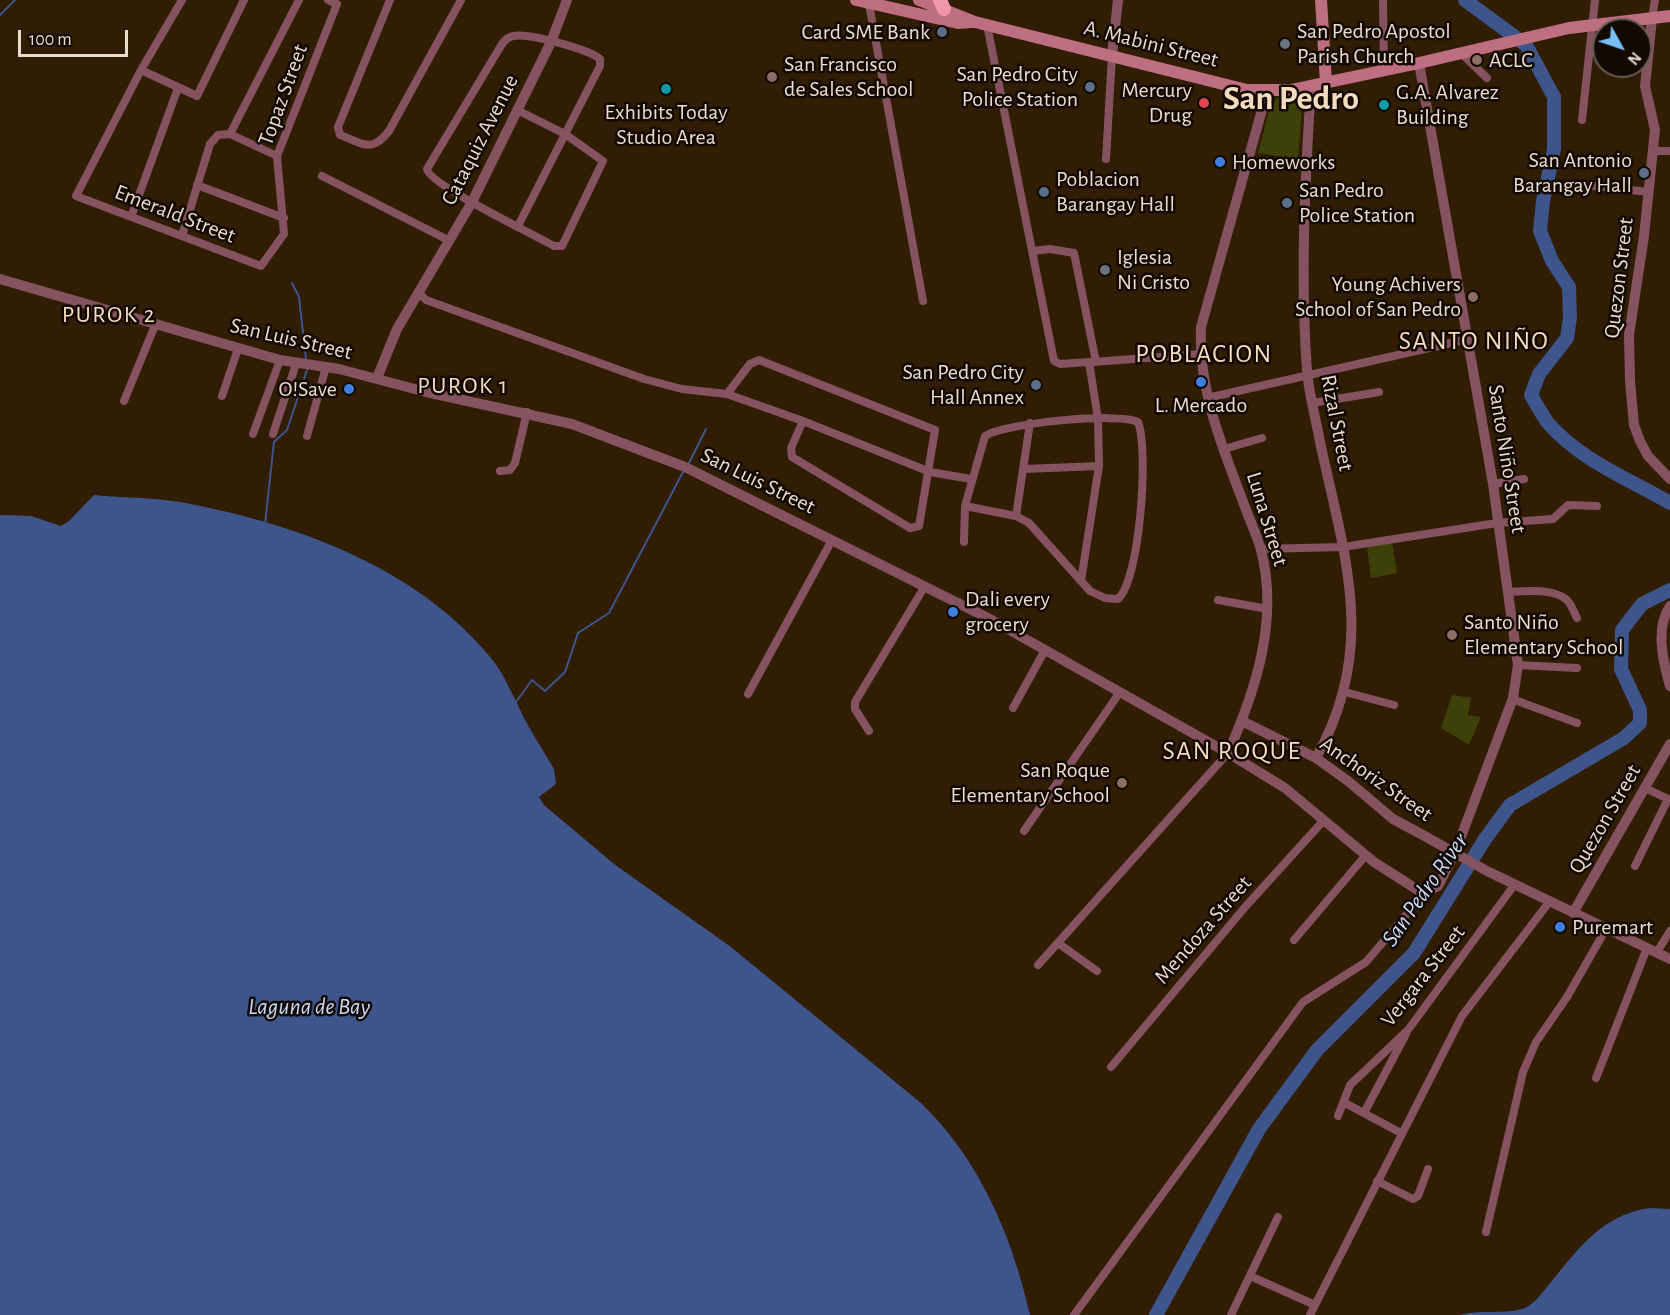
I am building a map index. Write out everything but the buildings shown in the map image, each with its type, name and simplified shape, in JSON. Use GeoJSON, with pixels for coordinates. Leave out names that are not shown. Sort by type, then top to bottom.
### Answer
{"type":"FeatureCollection","features":[{"type":"Feature","properties":{"kind":"main road","name":"A. Mabini Street"},"geometry":{"type":"LineString","coordinates":[[856,0],[958,23],[981,23]]}},
{"type":"Feature","properties":{"kind":"main road","name":"A. Mabini Street"},"geometry":{"type":"LineString","coordinates":[[919,0],[942,4],[981,23],[1247,90],[1267,92],[1311,86],[1384,71],[1541,33],[1592,23]]}},
{"type":"Feature","properties":{"kind":"main road"},"geometry":{"type":"LineString","coordinates":[[1321,0],[1326,83]]}},
{"type":"Feature","properties":{"kind":"main road","name":"A. Mabini Street"},"geometry":{"type":"LineString","coordinates":[[1652,18],[1670,16]]}},
{"type":"Feature","properties":{"kind":"street"},"geometry":{"type":"LineString","coordinates":[[182,0],[141,70],[197,96],[244,0]]}},
{"type":"Feature","properties":{"kind":"street"},"geometry":{"type":"LineString","coordinates":[[230,134],[299,0]]}},
{"type":"Feature","properties":{"kind":"street","name":"Topaz Street"},"geometry":{"type":"LineString","coordinates":[[261,266],[284,234],[278,156],[337,4],[328,0]]}},
{"type":"Feature","properties":{"kind":"street"},"geometry":{"type":"LineString","coordinates":[[390,0],[338,127],[340,135],[370,146],[377,144],[389,131],[461,0]]}},
{"type":"Feature","properties":{"kind":"street","name":"Cataquiz Avenue"},"geometry":{"type":"LineString","coordinates":[[377,378],[397,329],[472,202],[551,42],[567,0]]}},
{"type":"Feature","properties":{"kind":"street"},"geometry":{"type":"LineString","coordinates":[[1106,159],[1112,55],[1118,0]]}},
{"type":"Feature","properties":{"kind":"street"},"geometry":{"type":"LineString","coordinates":[[1383,0],[1384,71]]}},
{"type":"Feature","properties":{"kind":"street"},"geometry":{"type":"LineString","coordinates":[[1593,18],[1595,0]]}},
{"type":"Feature","properties":{"kind":"street","name":"Quezon Street"},"geometry":{"type":"LineString","coordinates":[[1652,18],[1655,0]]}},
{"type":"Feature","properties":{"kind":"street"},"geometry":{"type":"LineString","coordinates":[[869,4],[922,302]]}},
{"type":"Feature","properties":{"kind":"street"},"geometry":{"type":"LineString","coordinates":[[981,23],[1054,361],[1060,364],[1200,354]]}},
{"type":"Feature","properties":{"kind":"street"},"geometry":{"type":"LineString","coordinates":[[1582,120],[1592,32]]}},
{"type":"Feature","properties":{"kind":"street"},"geometry":{"type":"LineString","coordinates":[[517,110],[565,134],[603,161],[562,246],[554,246],[472,202],[432,179],[427,173],[429,164],[504,40],[515,35],[551,42],[595,55],[601,62],[565,134],[518,226]]}},
{"type":"Feature","properties":{"kind":"street"},"geometry":{"type":"LineString","coordinates":[[1461,53],[1487,78]]}},
{"type":"Feature","properties":{"kind":"street","name":"Santo Niño Street"},"geometry":{"type":"LineString","coordinates":[[1419,63],[1493,484],[1518,665],[1512,699],[1458,855],[1437,886],[1424,894]]}},
{"type":"Feature","properties":{"kind":"street","name":"Emerald Street"},"geometry":{"type":"LineString","coordinates":[[141,70],[76,196],[261,266]]}},
{"type":"Feature","properties":{"kind":"street","name":"Quezon Street"},"geometry":{"type":"LineString","coordinates":[[1644,78],[1655,130],[1649,192],[1629,335],[1630,381],[1634,424],[1640,441],[1648,456],[1670,479]]}},
{"type":"Feature","properties":{"kind":"street","name":"Rizal Street"},"geometry":{"type":"LineString","coordinates":[[1311,86],[1305,209],[1304,310],[1307,374],[1342,547],[1354,627],[1345,692],[1336,719],[1316,758]]}},
{"type":"Feature","properties":{"kind":"street"},"geometry":{"type":"LineString","coordinates":[[131,217],[178,88]]}},
{"type":"Feature","properties":{"kind":"street","name":"Luna Street"},"geometry":{"type":"LineString","coordinates":[[1038,965],[1228,753],[1242,721],[1257,675],[1268,609],[1261,549],[1207,398],[1200,354],[1201,327],[1207,299],[1246,173],[1267,92]]}},
{"type":"Feature","properties":{"kind":"street"},"geometry":{"type":"LineString","coordinates":[[182,236],[210,144],[218,135],[230,134],[278,156]]}},
{"type":"Feature","properties":{"kind":"street"},"geometry":{"type":"LineString","coordinates":[[1653,151],[1670,151]]}},
{"type":"Feature","properties":{"kind":"street"},"geometry":{"type":"LineString","coordinates":[[322,176],[450,241]]}},
{"type":"Feature","properties":{"kind":"street"},"geometry":{"type":"LineString","coordinates":[[197,185],[284,218]]}},
{"type":"Feature","properties":{"kind":"street"},"geometry":{"type":"LineString","coordinates":[[1584,185],[1649,192]]}},
{"type":"Feature","properties":{"kind":"street"},"geometry":{"type":"LineString","coordinates":[[1032,251],[1050,249],[1074,253],[1092,362],[1098,419],[1099,466],[1081,580]]}},
{"type":"Feature","properties":{"kind":"street","name":"San Luis Street"},"geometry":{"type":"LineString","coordinates":[[0,279],[280,360],[377,378],[501,410],[527,412],[572,424],[685,466],[925,585],[1228,753],[1285,788],[1366,855],[1424,894]]}},
{"type":"Feature","properties":{"kind":"street"},"geometry":{"type":"LineString","coordinates":[[419,293],[426,300],[653,382],[682,389],[727,394],[803,421],[930,472],[971,479]]}},
{"type":"Feature","properties":{"kind":"street"},"geometry":{"type":"LineString","coordinates":[[124,401],[156,323]]}},
{"type":"Feature","properties":{"kind":"street"},"geometry":{"type":"LineString","coordinates":[[1207,398],[1469,339]]}},
{"type":"Feature","properties":{"kind":"street"},"geometry":{"type":"LineString","coordinates":[[222,396],[238,349]]}},
{"type":"Feature","properties":{"kind":"street"},"geometry":{"type":"LineString","coordinates":[[253,434],[280,360]]}},
{"type":"Feature","properties":{"kind":"street"},"geometry":{"type":"LineString","coordinates":[[727,394],[750,364],[763,361],[935,430],[921,523],[917,528],[910,528],[792,457],[791,448],[803,421]]}},
{"type":"Feature","properties":{"kind":"street"},"geometry":{"type":"LineString","coordinates":[[273,434],[296,364]]}},
{"type":"Feature","properties":{"kind":"street"},"geometry":{"type":"LineString","coordinates":[[307,436],[326,367]]}},
{"type":"Feature","properties":{"kind":"street"},"geometry":{"type":"LineString","coordinates":[[1312,403],[1379,392]]}},
{"type":"Feature","properties":{"kind":"street"},"geometry":{"type":"LineString","coordinates":[[500,471],[510,470],[515,464],[527,412]]}},
{"type":"Feature","properties":{"kind":"street"},"geometry":{"type":"LineString","coordinates":[[964,542],[965,506],[971,479],[986,436],[1030,423],[1098,419],[1132,419],[1138,422],[1144,475],[1143,501],[1124,594],[1118,599],[1105,598],[1090,591],[1029,523],[1016,516],[965,506]]}},
{"type":"Feature","properties":{"kind":"street"},"geometry":{"type":"LineString","coordinates":[[1016,516],[1030,423]]}},
{"type":"Feature","properties":{"kind":"street"},"geometry":{"type":"LineString","coordinates":[[1224,449],[1262,438]]}},
{"type":"Feature","properties":{"kind":"street"},"geometry":{"type":"LineString","coordinates":[[1024,469],[1099,466]]}},
{"type":"Feature","properties":{"kind":"street"},"geometry":{"type":"LineString","coordinates":[[1493,484],[1524,479]]}},
{"type":"Feature","properties":{"kind":"street"},"geometry":{"type":"LineString","coordinates":[[1261,549],[1342,547],[1497,523],[1554,519],[1568,505],[1597,506]]}},
{"type":"Feature","properties":{"kind":"street"},"geometry":{"type":"LineString","coordinates":[[748,694],[832,540]]}},
{"type":"Feature","properties":{"kind":"street"},"geometry":{"type":"LineString","coordinates":[[869,731],[855,709],[855,702],[925,585]]}},
{"type":"Feature","properties":{"kind":"street"},"geometry":{"type":"LineString","coordinates":[[1508,592],[1542,592],[1562,597],[1568,601],[1577,618]]}},
{"type":"Feature","properties":{"kind":"street"},"geometry":{"type":"LineString","coordinates":[[1218,600],[1268,609]]}},
{"type":"Feature","properties":{"kind":"street"},"geometry":{"type":"LineString","coordinates":[[1670,606],[1665,613],[1661,642],[1670,686]]}},
{"type":"Feature","properties":{"kind":"street"},"geometry":{"type":"LineString","coordinates":[[1013,708],[1045,650]]}},
{"type":"Feature","properties":{"kind":"street"},"geometry":{"type":"LineString","coordinates":[[1518,665],[1576,668]]}},
{"type":"Feature","properties":{"kind":"street"},"geometry":{"type":"LineString","coordinates":[[1023,831],[1120,692]]}},
{"type":"Feature","properties":{"kind":"street"},"geometry":{"type":"LineString","coordinates":[[1345,692],[1394,705]]}},
{"type":"Feature","properties":{"kind":"street"},"geometry":{"type":"LineString","coordinates":[[1512,699],[1577,723]]}},
{"type":"Feature","properties":{"kind":"street","name":"Anchoriz Street"},"geometry":{"type":"LineString","coordinates":[[1242,721],[1316,758],[1348,781],[1393,819],[1487,871],[1670,959]]}},
{"type":"Feature","properties":{"kind":"street","name":"Quezon Street"},"geometry":{"type":"LineString","coordinates":[[1573,913],[1670,744]]}},
{"type":"Feature","properties":{"kind":"street"},"geometry":{"type":"LineString","coordinates":[[1635,866],[1669,800],[1645,788]]}},
{"type":"Feature","properties":{"kind":"street","name":"Mendoza Street"},"geometry":{"type":"LineString","coordinates":[[1111,1067],[1246,906],[1324,820]]}},
{"type":"Feature","properties":{"kind":"street"},"geometry":{"type":"LineString","coordinates":[[1294,940],[1366,855]]}},
{"type":"Feature","properties":{"kind":"street","name":"Vergara Street"},"geometry":{"type":"LineString","coordinates":[[1338,1116],[1345,1103],[1350,1085],[1408,1030],[1515,885]]}},
{"type":"Feature","properties":{"kind":"street"},"geometry":{"type":"LineString","coordinates":[[1074,1315],[1303,1002],[1366,962],[1424,894]]}},
{"type":"Feature","properties":{"kind":"street"},"geometry":{"type":"LineString","coordinates":[[1310,1315],[1462,1016],[1551,901]]}},
{"type":"Feature","properties":{"kind":"street"},"geometry":{"type":"LineString","coordinates":[[1486,1232],[1523,1072],[1536,1042],[1567,997],[1606,929]]}},
{"type":"Feature","properties":{"kind":"street"},"geometry":{"type":"LineString","coordinates":[[1596,1078],[1652,950],[1670,931]]}},
{"type":"Feature","properties":{"kind":"street"},"geometry":{"type":"LineString","coordinates":[[1058,943],[1097,971]]}},
{"type":"Feature","properties":{"kind":"street"},"geometry":{"type":"LineString","coordinates":[[1364,1113],[1408,1030]]}},
{"type":"Feature","properties":{"kind":"street"},"geometry":{"type":"LineString","coordinates":[[1345,1103],[1401,1133]]}},
{"type":"Feature","properties":{"kind":"street"},"geometry":{"type":"LineString","coordinates":[[1377,1181],[1413,1199],[1418,1196],[1428,1169]]}},
{"type":"Feature","properties":{"kind":"street"},"geometry":{"type":"LineString","coordinates":[[1231,1315],[1278,1217]]}},
{"type":"Feature","properties":{"kind":"street"},"geometry":{"type":"LineString","coordinates":[[1250,1276],[1315,1305]]}},
{"type":"Feature","properties":{"kind":"shaded area"},"geometry":{"type":"Polygon","coordinates":[[[1277,98],[1295,99],[1302,109],[1298,159],[1258,153],[1270,107],[1277,98]]]}},
{"type":"Feature","properties":{"kind":"shaded area"},"geometry":{"type":"Polygon","coordinates":[[[1392,542],[1397,573],[1371,578],[1367,546],[1392,542]]]}},
{"type":"Feature","properties":{"kind":"shaded area"},"geometry":{"type":"Polygon","coordinates":[[[1452,695],[1471,698],[1468,715],[1481,717],[1469,745],[1441,728],[1452,695]]]}},
{"type":"Feature","properties":{"kind":"water","name":"Laguna de Bay"},"geometry":{"type":"Polygon","coordinates":[[[94,495],[180,502],[266,522],[309,536],[350,553],[390,574],[427,598],[461,626],[498,668],[554,769],[556,784],[539,797],[544,805],[614,864],[731,947],[921,1103],[942,1125],[977,1174],[991,1201],[1014,1257],[1030,1315],[0,1315],[0,515],[31,516],[61,526],[69,521],[94,495]]]}},
{"type":"Feature","properties":{"kind":"water"},"geometry":{"type":"Polygon","coordinates":[[[1649,1208],[1670,1209],[1670,1315],[1460,1315],[1517,1310],[1529,1306],[1593,1235],[1618,1218],[1649,1208]]]}},
{"type":"Feature","properties":{"kind":"waterway"},"geometry":{"type":"LineString","coordinates":[[0,15],[15,0]]}},
{"type":"Feature","properties":{"kind":"waterway","name":"San Pedro River"},"geometry":{"type":"LineString","coordinates":[[1465,0],[1526,45],[1554,97],[1554,149],[1543,201],[1540,231],[1552,261],[1569,287],[1570,317],[1567,338],[1539,374],[1531,395],[1548,423],[1575,448],[1670,503]]}},
{"type":"Feature","properties":{"kind":"waterway"},"geometry":{"type":"LineString","coordinates":[[292,283],[299,297],[306,359]]}},
{"type":"Feature","properties":{"kind":"waterway"},"geometry":{"type":"LineString","coordinates":[[265,524],[274,442],[287,430],[307,370]]}},
{"type":"Feature","properties":{"kind":"waterway"},"geometry":{"type":"LineString","coordinates":[[689,463],[706,429]]}},
{"type":"Feature","properties":{"kind":"waterway"},"geometry":{"type":"LineString","coordinates":[[516,702],[532,680],[545,691],[565,672],[578,633],[609,613],[683,472]]}},
{"type":"Feature","properties":{"kind":"waterway","name":"San Pedro River"},"geometry":{"type":"LineString","coordinates":[[1156,1315],[1259,1129],[1317,1050],[1414,953],[1485,839],[1510,805],[1624,738],[1640,723],[1640,710],[1621,669],[1622,630],[1642,604],[1670,590]]}},
{"type":"Feature","properties":{"kind":"place","name":"Card SME Bank"},"geometry":{"type":"Point","coordinates":[942,32]}},
{"type":"Feature","properties":{"kind":"place","name":"San Pedro Apostol Parish Church"},"geometry":{"type":"Point","coordinates":[1285,44]}},
{"type":"Feature","properties":{"kind":"place","name":"ACLC"},"geometry":{"type":"Point","coordinates":[1477,60]}},
{"type":"Feature","properties":{"kind":"place","name":"San Francisco de Sales School"},"geometry":{"type":"Point","coordinates":[772,77]}},
{"type":"Feature","properties":{"kind":"place","name":"San Pedro City Police Station"},"geometry":{"type":"Point","coordinates":[1090,87]}},
{"type":"Feature","properties":{"kind":"place","name":"Exhibits Today Studio Area"},"geometry":{"type":"Point","coordinates":[666,89]}},
{"type":"Feature","properties":{"kind":"place","name":"Mercury Drug"},"geometry":{"type":"Point","coordinates":[1204,103]}},
{"type":"Feature","properties":{"kind":"place","name":"G.A. Alvarez Building"},"geometry":{"type":"Point","coordinates":[1384,105]}},
{"type":"Feature","properties":{"kind":"place","name":"Homeworks"},"geometry":{"type":"Point","coordinates":[1220,162]}},
{"type":"Feature","properties":{"kind":"place","name":"San Antonio Barangay Hall"},"geometry":{"type":"Point","coordinates":[1644,173]}},
{"type":"Feature","properties":{"kind":"place","name":"Poblacion Barangay Hall"},"geometry":{"type":"Point","coordinates":[1044,192]}},
{"type":"Feature","properties":{"kind":"place","name":"San Pedro Police Station"},"geometry":{"type":"Point","coordinates":[1287,203]}},
{"type":"Feature","properties":{"kind":"place","name":"Iglesia Ni Cristo"},"geometry":{"type":"Point","coordinates":[1105,270]}},
{"type":"Feature","properties":{"kind":"place","name":"Young Achivers School of San Pedro"},"geometry":{"type":"Point","coordinates":[1473,297]}},
{"type":"Feature","properties":{"kind":"place","name":"L. Mercado"},"geometry":{"type":"Point","coordinates":[1201,382]}},
{"type":"Feature","properties":{"kind":"place","name":"San Pedro City Hall Annex"},"geometry":{"type":"Point","coordinates":[1036,385]}},
{"type":"Feature","properties":{"kind":"place","name":"O!Save"},"geometry":{"type":"Point","coordinates":[349,389]}},
{"type":"Feature","properties":{"kind":"place","name":"Dali every grocery"},"geometry":{"type":"Point","coordinates":[953,612]}},
{"type":"Feature","properties":{"kind":"place","name":"Santo Niño Elementary School"},"geometry":{"type":"Point","coordinates":[1452,635]}},
{"type":"Feature","properties":{"kind":"place","name":"San Roque Elementary School"},"geometry":{"type":"Point","coordinates":[1122,783]}},
{"type":"Feature","properties":{"kind":"place","name":"Puremart"},"geometry":{"type":"Point","coordinates":[1560,927]}},
{"type":"Feature","properties":{"kind":"district","name":"San Pedro"},"geometry":{"type":"Point","coordinates":[1291,99]}},
{"type":"Feature","properties":{"kind":"district","name":"PUROK 2"},"geometry":{"type":"Point","coordinates":[109,315]}},
{"type":"Feature","properties":{"kind":"district","name":"SANTO NIÑO"},"geometry":{"type":"Point","coordinates":[1474,341]}},
{"type":"Feature","properties":{"kind":"district","name":"POBLACION"},"geometry":{"type":"Point","coordinates":[1204,354]}},
{"type":"Feature","properties":{"kind":"district","name":"PUROK 1"},"geometry":{"type":"Point","coordinates":[463,386]}},
{"type":"Feature","properties":{"kind":"district","name":"SAN ROQUE"},"geometry":{"type":"Point","coordinates":[1232,751]}}]}
